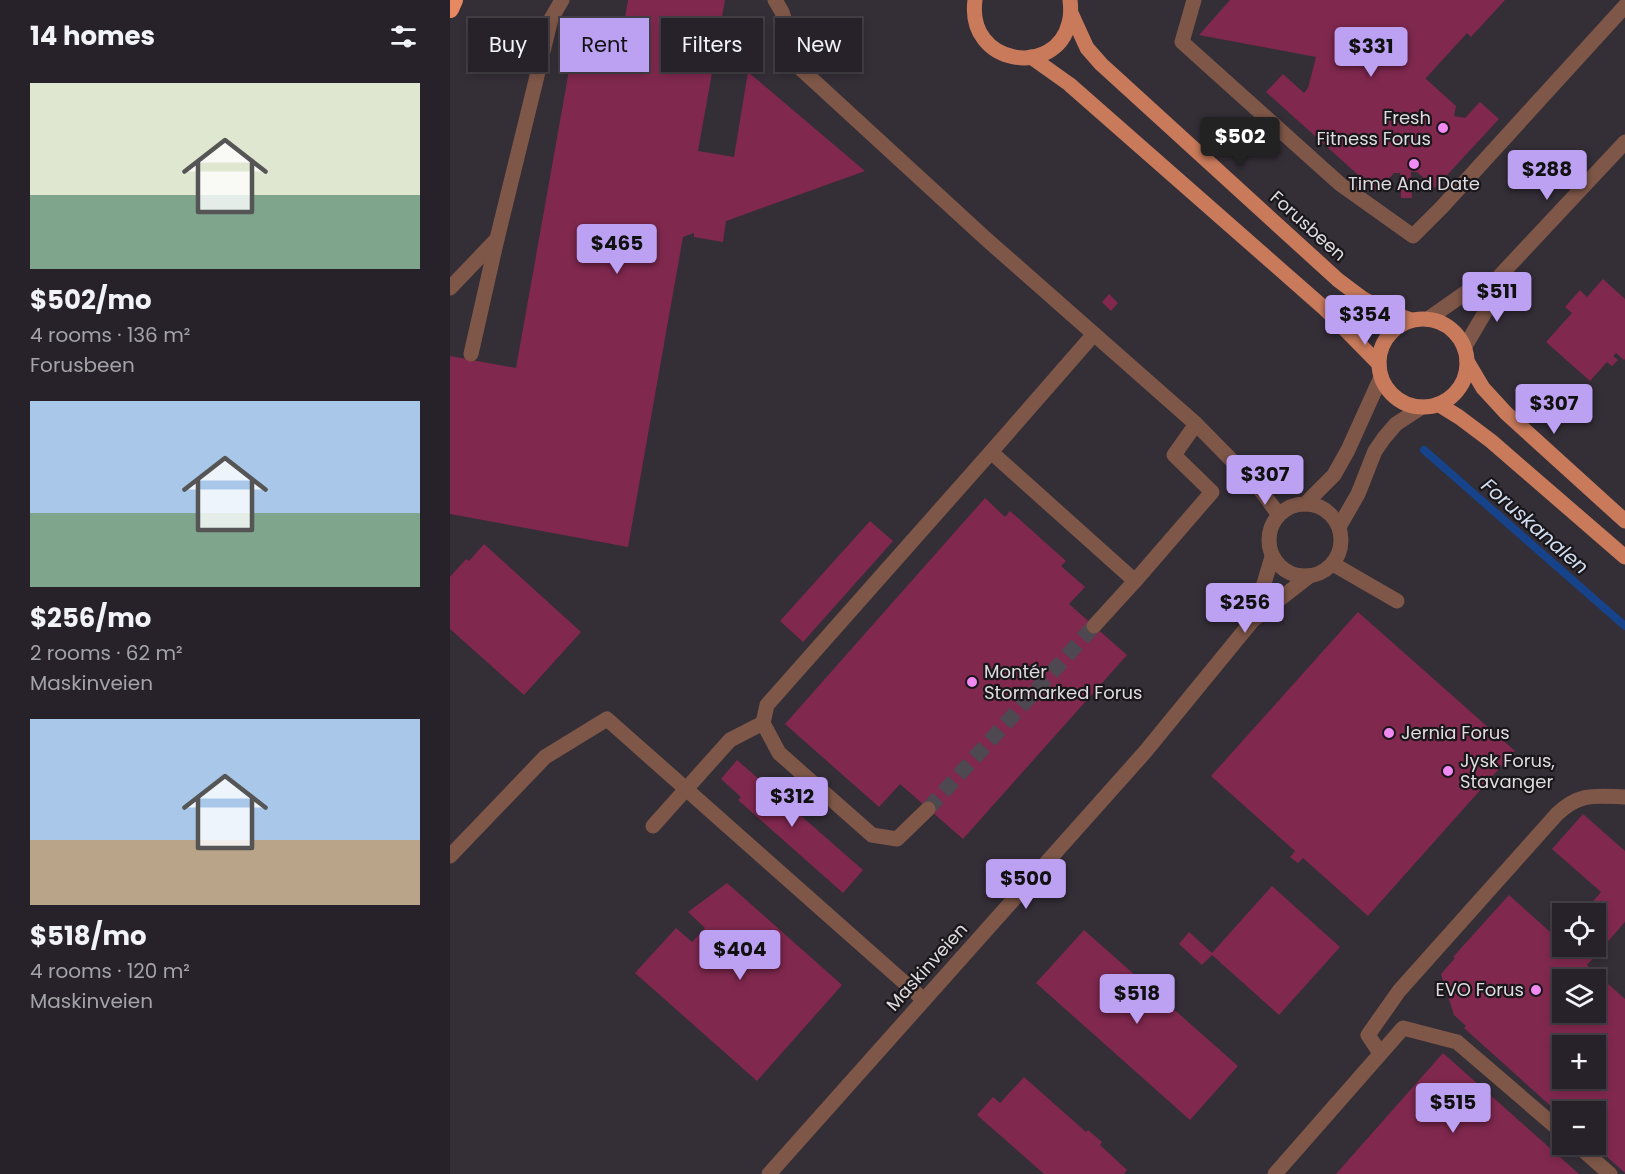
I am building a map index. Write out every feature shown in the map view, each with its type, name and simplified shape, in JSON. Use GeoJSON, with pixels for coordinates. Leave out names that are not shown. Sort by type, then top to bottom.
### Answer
{"type":"FeatureCollection","features":[{"type":"Feature","properties":{"kind":"highway"},"geometry":{"type":"LineString","coordinates":[[450,9],[454,0]]}},
{"type":"Feature","properties":{"kind":"main road"},"geometry":{"type":"LineString","coordinates":[[972,3],[976,24],[982,37],[992,48],[1004,55],[1018,58],[1044,54],[1055,46],[1069,25],[1071,6]]}},
{"type":"Feature","properties":{"kind":"main road","name":"Forusbeen"},"geometry":{"type":"LineString","coordinates":[[1071,6],[1087,48],[1101,64],[1338,280],[1362,298],[1384,310],[1411,320]]}},
{"type":"Feature","properties":{"kind":"main road"},"geometry":{"type":"LineString","coordinates":[[1031,57],[1070,84],[1324,308],[1380,370]]}},
{"type":"Feature","properties":{"kind":"main road"},"geometry":{"type":"LineString","coordinates":[[1466,355],[1465,375],[1450,398],[1438,404],[1422,407],[1408,405],[1396,398],[1387,389],[1380,370],[1380,352],[1384,342],[1400,325],[1411,320],[1428,319],[1450,328],[1459,338],[1483,388],[1506,413],[1625,521]]}},
{"type":"Feature","properties":{"kind":"main road"},"geometry":{"type":"LineString","coordinates":[[1438,404],[1491,441],[1625,557]]}},
{"type":"Feature","properties":{"kind":"street"},"geometry":{"type":"LineString","coordinates":[[471,354],[551,19],[562,0]]}},
{"type":"Feature","properties":{"kind":"street"},"geometry":{"type":"LineString","coordinates":[[775,0],[782,12],[801,69],[985,238],[1196,424],[1259,488],[1279,515]]}},
{"type":"Feature","properties":{"kind":"street"},"geometry":{"type":"LineString","coordinates":[[1194,0],[1182,42],[1340,184],[1413,236],[1458,190],[1625,6]]}},
{"type":"Feature","properties":{"kind":"street"},"geometry":{"type":"LineString","coordinates":[[1466,355],[1486,309],[1494,282],[1625,142]]}},
{"type":"Feature","properties":{"kind":"street"},"geometry":{"type":"LineString","coordinates":[[450,288],[497,240]]}},
{"type":"Feature","properties":{"kind":"street"},"geometry":{"type":"LineString","coordinates":[[1428,319],[1468,291],[1494,282]]}},
{"type":"Feature","properties":{"kind":"street"},"geometry":{"type":"LineString","coordinates":[[928,809],[897,839],[872,835],[779,753],[763,723],[767,705],[1094,334]]}},
{"type":"Feature","properties":{"kind":"street"},"geometry":{"type":"LineString","coordinates":[[1305,504],[1334,475],[1348,450],[1380,370]]}},
{"type":"Feature","properties":{"kind":"street"},"geometry":{"type":"LineString","coordinates":[[1339,527],[1358,494],[1375,451],[1396,424],[1422,407]]}},
{"type":"Feature","properties":{"kind":"street"},"geometry":{"type":"LineString","coordinates":[[1094,626],[1212,492],[1174,455],[1196,424]]}},
{"type":"Feature","properties":{"kind":"street"},"geometry":{"type":"LineString","coordinates":[[991,452],[1135,581]]}},
{"type":"Feature","properties":{"kind":"street"},"geometry":{"type":"LineString","coordinates":[[1305,504],[1326,510],[1334,518],[1342,537],[1338,556],[1333,564],[1317,575],[1308,577],[1297,576],[1279,566],[1269,546],[1272,524],[1279,515],[1287,509],[1305,504]]}},
{"type":"Feature","properties":{"kind":"street","name":"Maskinveien"},"geometry":{"type":"LineString","coordinates":[[1253,620],[1272,556]]}},
{"type":"Feature","properties":{"kind":"street"},"geometry":{"type":"LineString","coordinates":[[1333,564],[1397,601]]}},
{"type":"Feature","properties":{"kind":"street","name":"Maskinveien"},"geometry":{"type":"LineString","coordinates":[[769,1174],[1145,752],[1253,620],[1308,577]]}},
{"type":"Feature","properties":{"kind":"street"},"geometry":{"type":"LineString","coordinates":[[450,856],[545,757],[607,719],[924,1000]]}},
{"type":"Feature","properties":{"kind":"street"},"geometry":{"type":"LineString","coordinates":[[652,826],[730,740],[763,723]]}},
{"type":"Feature","properties":{"kind":"street"},"geometry":{"type":"LineString","coordinates":[[1380,1053],[1368,1035],[1399,991],[1557,814],[1574,801],[1583,798],[1625,797]]}},
{"type":"Feature","properties":{"kind":"street"},"geometry":{"type":"LineString","coordinates":[[1275,1174],[1403,1028],[1457,1042],[1552,1124]]}},
{"type":"Feature","properties":{"kind":"street"},"geometry":{"type":"LineString","coordinates":[[1588,1155],[1610,1174]]}},
{"type":"Feature","properties":{"kind":"building"},"geometry":{"type":"Polygon","coordinates":[[[628,0],[725,0],[722,18],[661,18],[661,72],[712,72],[698,151],[734,157],[748,72],[865,171],[726,221],[723,242],[694,237],[694,233],[683,237],[628,547],[450,514],[450,356],[516,368],[569,72],[649,72],[649,18],[625,18],[628,0]]]}},
{"type":"Feature","properties":{"kind":"building"},"geometry":{"type":"Polygon","coordinates":[[[1230,0],[1505,0],[1471,37],[1467,33],[1425,78],[1456,106],[1454,116],[1465,118],[1480,102],[1499,119],[1435,188],[1417,172],[1411,172],[1412,198],[1401,198],[1400,173],[1394,173],[1377,192],[1266,92],[1283,74],[1304,93],[1308,88],[1316,57],[1199,35],[1230,0]]]}},
{"type":"Feature","properties":{"kind":"building"},"geometry":{"type":"Polygon","coordinates":[[[1603,279],[1625,299],[1625,359],[1616,353],[1613,356],[1618,360],[1612,366],[1607,362],[1590,381],[1546,342],[1572,313],[1565,307],[1580,290],[1587,297],[1603,279]]]}},
{"type":"Feature","properties":{"kind":"building"},"geometry":{"type":"Polygon","coordinates":[[[1109,294],[1118,303],[1111,311],[1102,302],[1109,294]]]}},
{"type":"Feature","properties":{"kind":"building"},"geometry":{"type":"Polygon","coordinates":[[[985,498],[1005,517],[1010,511],[1066,561],[1061,566],[1085,587],[1069,604],[1127,655],[963,839],[900,784],[879,807],[785,724],[985,498]]]}},
{"type":"Feature","properties":{"kind":"building"},"geometry":{"type":"Polygon","coordinates":[[[870,521],[893,541],[803,642],[780,621],[870,521]]]}},
{"type":"Feature","properties":{"kind":"building"},"geometry":{"type":"Polygon","coordinates":[[[484,544],[581,632],[524,695],[450,629],[450,577],[484,544]]]}},
{"type":"Feature","properties":{"kind":"building"},"geometry":{"type":"Polygon","coordinates":[[[1358,612],[1515,751],[1368,916],[1303,858],[1298,863],[1290,857],[1295,851],[1211,776],[1358,612]]]}},
{"type":"Feature","properties":{"kind":"building"},"geometry":{"type":"Polygon","coordinates":[[[737,760],[863,870],[843,893],[738,800],[741,797],[721,779],[737,760]]]}},
{"type":"Feature","properties":{"kind":"building"},"geometry":{"type":"Polygon","coordinates":[[[1583,814],[1625,851],[1625,922],[1606,944],[1606,903],[1592,903],[1601,892],[1552,849],[1583,814]]]}},
{"type":"Feature","properties":{"kind":"building"},"geometry":{"type":"Polygon","coordinates":[[[727,883],[842,985],[757,1081],[635,973],[676,928],[692,942],[705,928],[688,912],[727,883]]]}},
{"type":"Feature","properties":{"kind":"building"},"geometry":{"type":"Polygon","coordinates":[[[1272,886],[1340,947],[1279,1015],[1212,955],[1202,965],[1179,944],[1189,932],[1212,953],[1272,886]]]}},
{"type":"Feature","properties":{"kind":"building"},"geometry":{"type":"Polygon","coordinates":[[[1509,895],[1552,934],[1552,957],[1594,957],[1587,965],[1591,969],[1552,969],[1552,1023],[1606,1023],[1606,982],[1625,999],[1625,1173],[1605,1155],[1606,1101],[1552,1101],[1552,1107],[1464,1028],[1466,1026],[1454,1015],[1441,974],[1455,958],[1453,957],[1509,895]]]}},
{"type":"Feature","properties":{"kind":"building"},"geometry":{"type":"Polygon","coordinates":[[[1084,930],[1238,1066],[1190,1120],[1036,983],[1084,930]]]}},
{"type":"Feature","properties":{"kind":"building"},"geometry":{"type":"Polygon","coordinates":[[[1443,1053],[1552,1150],[1552,1155],[1558,1155],[1579,1174],[1336,1174],[1443,1053]]]}},
{"type":"Feature","properties":{"kind":"building"},"geometry":{"type":"Polygon","coordinates":[[[1024,1077],[1086,1132],[1088,1130],[1102,1142],[1100,1145],[1127,1170],[1124,1174],[1044,1174],[977,1115],[993,1097],[1000,1103],[1024,1077]]]}},
{"type":"Feature","properties":{"kind":"waterway","name":"Foruskanalen"},"geometry":{"type":"LineString","coordinates":[[1424,450],[1625,626]]}},
{"type":"Feature","properties":{"kind":"tunnel"},"geometry":{"type":"LineString","coordinates":[[928,809],[1094,626]]}},
{"type":"Feature","properties":{"kind":"place","name":"Fresh Fitness Forus"},"geometry":{"type":"Point","coordinates":[1443,128]}},
{"type":"Feature","properties":{"kind":"place","name":"Time And Date"},"geometry":{"type":"Point","coordinates":[1414,164]}},
{"type":"Feature","properties":{"kind":"place","name":"Montér Stormarked Forus"},"geometry":{"type":"Point","coordinates":[972,682]}},
{"type":"Feature","properties":{"kind":"place","name":"Jernia Forus"},"geometry":{"type":"Point","coordinates":[1389,733]}},
{"type":"Feature","properties":{"kind":"place","name":"Jysk Forus, Stavanger"},"geometry":{"type":"Point","coordinates":[1448,771]}},
{"type":"Feature","properties":{"kind":"place","name":"EVO Forus"},"geometry":{"type":"Point","coordinates":[1536,990]}}]}
